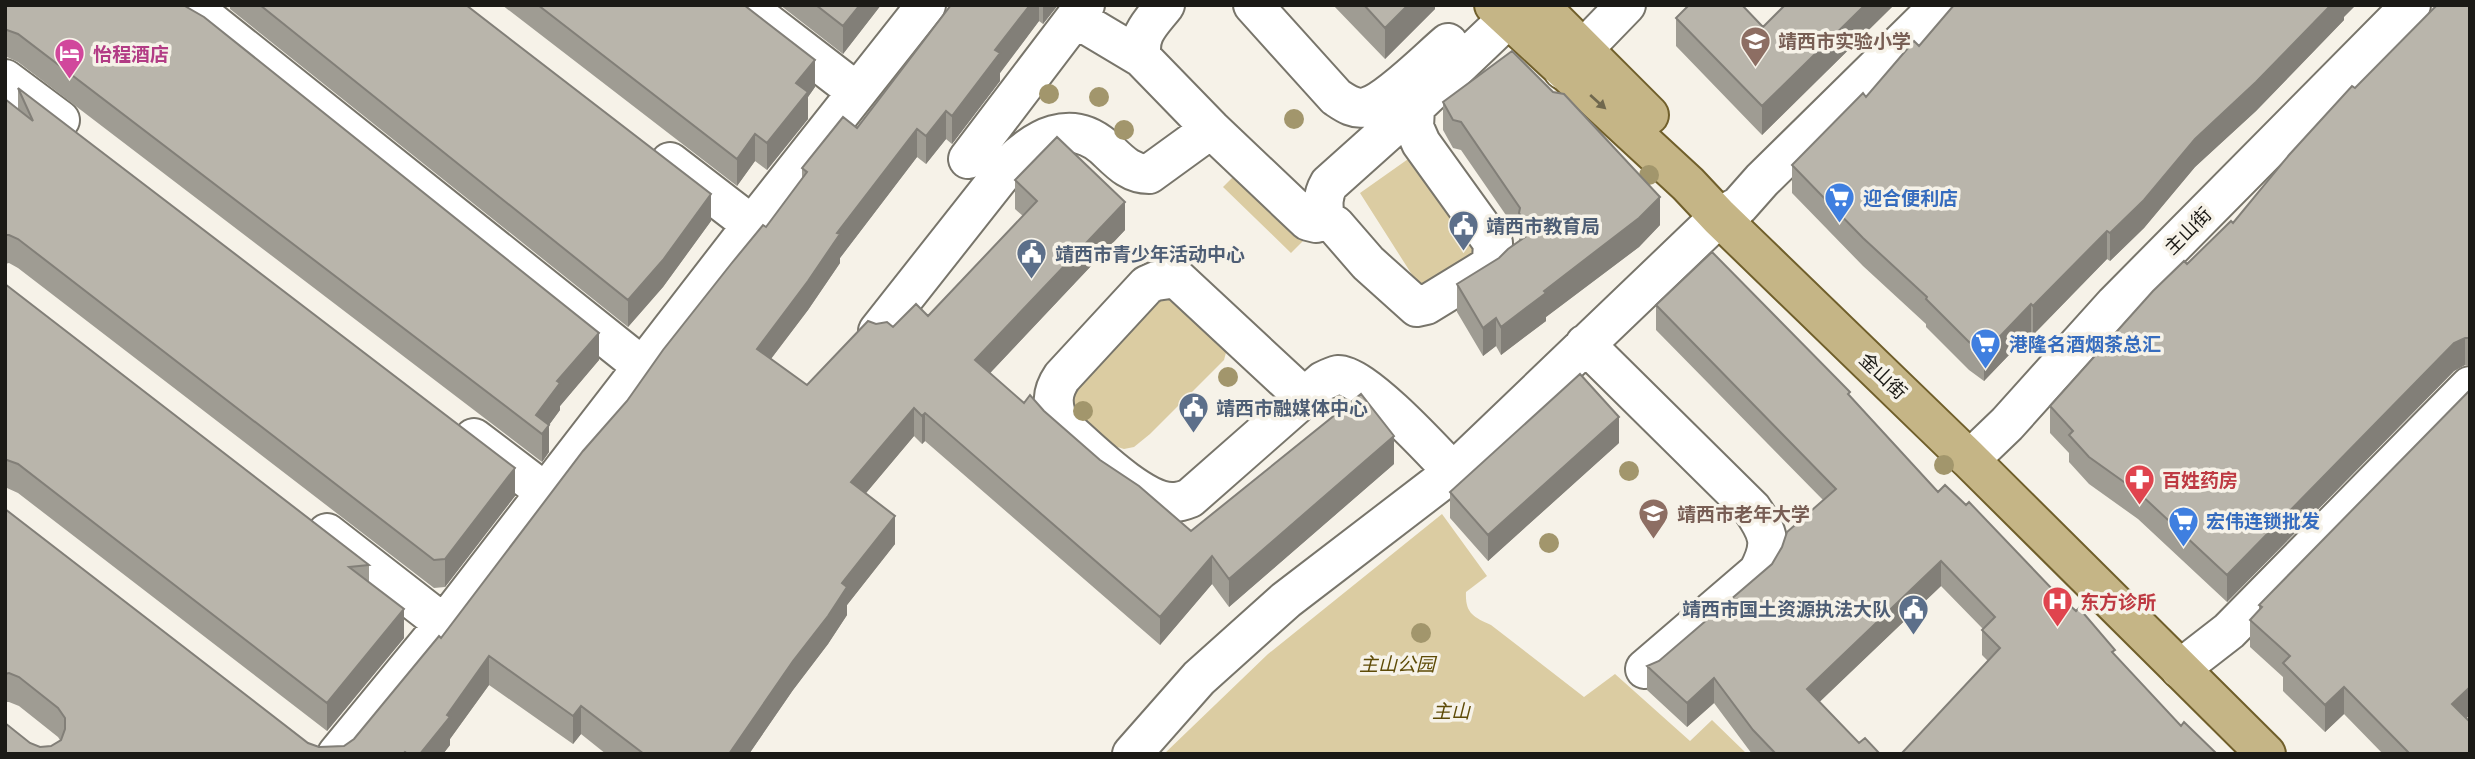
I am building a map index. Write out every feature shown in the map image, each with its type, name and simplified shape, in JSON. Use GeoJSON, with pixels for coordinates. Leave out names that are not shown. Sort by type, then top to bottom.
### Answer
{"type":"FeatureCollection","features":[{"type":"Feature","properties":{"kind":"main road","name":"金山街"},"geometry":{"type":"LineString","coordinates":[[1509,8],[1573,59],[1688,184],[1729,212],[1974,453],[2187,664],[2266,754]]}},
{"type":"Feature","properties":{"kind":"main road","name":"金山街"},"geometry":{"type":"LineString","coordinates":[[2187,664],[2296,754]]}},
{"type":"Feature","properties":{"kind":"street"},"geometry":{"type":"LineString","coordinates":[[190,5],[643,367]]}},
{"type":"Feature","properties":{"kind":"street"},"geometry":{"type":"LineString","coordinates":[[744,5],[857,92]]}},
{"type":"Feature","properties":{"kind":"street"},"geometry":{"type":"LineString","coordinates":[[323,751],[444,624],[752,225],[926,5]]}},
{"type":"Feature","properties":{"kind":"street"},"geometry":{"type":"LineString","coordinates":[[1142,58],[1139,46],[1141,36],[1165,5]]}},
{"type":"Feature","properties":{"kind":"street"},"geometry":{"type":"LineString","coordinates":[[1253,5],[1336,97],[1351,107],[1366,107],[1382,98],[1450,41],[1509,8]]}},
{"type":"Feature","properties":{"kind":"street"},"geometry":{"type":"LineString","coordinates":[[1573,59],[1626,5]]}},
{"type":"Feature","properties":{"kind":"street"},"geometry":{"type":"LineString","coordinates":[[1132,754],[1199,678],[1286,600],[1453,472],[1585,344],[1729,212],[1940,5]]}},
{"type":"Feature","properties":{"kind":"street","name":"主山街"},"geometry":{"type":"LineString","coordinates":[[1974,453],[2007,424],[2115,304],[2411,5]]}},
{"type":"Feature","properties":{"kind":"street"},"geometry":{"type":"LineString","coordinates":[[968,159],[1080,12],[1142,58],[1211,129],[1308,221],[1316,223],[1325,220],[1335,225],[1368,263],[1417,307],[1426,305],[1488,267],[1492,260],[1493,243],[1421,143],[1413,127],[1415,107],[1509,8]]}},
{"type":"Feature","properties":{"kind":"street"},"geometry":{"type":"LineString","coordinates":[[5,79],[82,138]]}},
{"type":"Feature","properties":{"kind":"street"},"geometry":{"type":"LineString","coordinates":[[1325,220],[1322,205],[1324,192],[1329,184],[1396,124],[1413,117]]}},
{"type":"Feature","properties":{"kind":"street"},"geometry":{"type":"LineString","coordinates":[[878,331],[1009,165],[1035,143],[1051,136],[1086,134],[1137,174],[1149,174],[1211,129]]}},
{"type":"Feature","properties":{"kind":"street"},"geometry":{"type":"LineString","coordinates":[[642,141],[752,225]]}},
{"type":"Feature","properties":{"kind":"street"},"geometry":{"type":"LineString","coordinates":[[1304,397],[1176,278],[1147,285],[1062,377],[1052,394],[1054,412],[1059,423],[1140,492],[1159,500],[1175,502],[1190,498],[1323,381],[1338,375],[1353,380],[1369,391],[1421,438],[1453,472]]}},
{"type":"Feature","properties":{"kind":"street"},"geometry":{"type":"LineString","coordinates":[[1585,344],[1752,509],[1766,531],[1768,553],[1758,572],[1645,669]]}},
{"type":"Feature","properties":{"kind":"street"},"geometry":{"type":"LineString","coordinates":[[2187,664],[2229,631],[2470,386]]}},
{"type":"Feature","properties":{"kind":"street"},"geometry":{"type":"LineString","coordinates":[[446,416],[545,492]]}},
{"type":"Feature","properties":{"kind":"street"},"geometry":{"type":"LineString","coordinates":[[302,514],[444,624]]}},
{"type":"Feature","properties":{"kind":"green space"},"geometry":{"type":"Polygon","coordinates":[[[1411,157],[1480,253],[1423,292],[1360,193],[1411,157]]]}},
{"type":"Feature","properties":{"kind":"green space"},"geometry":{"type":"Polygon","coordinates":[[[1239,171],[1307,237],[1291,253],[1223,187],[1239,171]]]}},
{"type":"Feature","properties":{"kind":"green space"},"geometry":{"type":"Polygon","coordinates":[[[1161,287],[1227,349],[1224,360],[1150,434],[1134,447],[1124,449],[1114,446],[1070,409],[1062,390],[1161,287]]]}},
{"type":"Feature","properties":{"kind":"green space","name":"主山公园"},"geometry":{"type":"Polygon","coordinates":[[[1442,514],[1487,576],[1466,592],[1467,605],[1475,617],[1491,625],[1584,697],[1615,674],[1690,741],[1712,720],[1747,754],[1164,754],[1268,654],[1442,514]]]}},
{"type":"Feature","properties":{"kind":"building"},"geometry":{"type":"Polygon","coordinates":[[[5,5],[183,5],[204,17],[599,333],[557,381],[560,383],[536,415],[549,425],[542,434],[18,34],[5,30],[5,5]]]}},
{"type":"Feature","properties":{"kind":"building"},"geometry":{"type":"Polygon","coordinates":[[[260,5],[466,5],[711,194],[663,260],[628,300],[260,5]]]}},
{"type":"Feature","properties":{"kind":"building"},"geometry":{"type":"Polygon","coordinates":[[[538,5],[744,5],[815,60],[796,83],[808,92],[767,143],[755,134],[737,159],[538,5]]]}},
{"type":"Feature","properties":{"kind":"building"},"geometry":{"type":"Polygon","coordinates":[[[816,5],[860,5],[843,26],[816,5]]]}},
{"type":"Feature","properties":{"kind":"building"},"geometry":{"type":"Polygon","coordinates":[[[951,5],[1030,5],[995,50],[1000,53],[952,116],[946,111],[926,136],[917,129],[837,233],[840,234],[808,281],[757,349],[807,385],[868,321],[876,324],[887,322],[893,327],[916,304],[928,316],[1037,201],[1015,180],[1057,137],[1125,202],[975,360],[1024,403],[1030,395],[1044,411],[1100,460],[1139,486],[1191,531],[1361,394],[1394,436],[1229,579],[1212,556],[1160,617],[925,413],[922,416],[914,408],[851,482],[895,516],[842,583],[847,587],[828,616],[793,661],[729,754],[644,754],[581,706],[573,716],[489,656],[447,715],[450,717],[420,754],[5,754],[5,723],[30,743],[40,747],[51,746],[61,740],[65,718],[58,708],[19,677],[5,674],[5,509],[308,743],[319,747],[344,746],[354,739],[439,636],[441,638],[583,451],[627,401],[663,350],[731,264],[763,225],[766,227],[807,172],[802,168],[843,117],[857,128],[951,5]]]}},
{"type":"Feature","properties":{"kind":"building"},"geometry":{"type":"Polygon","coordinates":[[[1364,5],[1408,5],[1385,28],[1364,5]]]}},
{"type":"Feature","properties":{"kind":"building"},"geometry":{"type":"Polygon","coordinates":[[[1689,5],[1742,5],[1763,27],[1785,5],[1865,5],[1762,106],[1676,18],[1689,5]]]}},
{"type":"Feature","properties":{"kind":"building"},"geometry":{"type":"Polygon","coordinates":[[[1954,5],[2331,5],[2256,82],[2195,139],[2144,200],[2110,233],[2107,231],[1984,353],[1969,342],[1927,297],[1863,238],[1792,165],[1863,93],[1866,97],[1914,41],[1919,46],[1954,5]]]}},
{"type":"Feature","properties":{"kind":"building"},"geometry":{"type":"Polygon","coordinates":[[[2437,5],[2470,5],[2470,338],[2454,343],[2227,575],[2138,492],[2089,457],[2069,435],[2073,431],[2050,406],[2153,291],[2184,261],[2187,264],[2231,221],[2233,223],[2289,155],[2352,86],[2355,88],[2437,5]]]}},
{"type":"Feature","properties":{"kind":"building"},"geometry":{"type":"Polygon","coordinates":[[[1512,51],[1553,92],[1564,94],[1660,197],[1639,218],[1501,327],[1496,318],[1483,328],[1457,284],[1499,258],[1532,232],[1519,213],[1520,208],[1461,122],[1453,120],[1443,102],[1512,51]]]}},
{"type":"Feature","properties":{"kind":"building"},"geometry":{"type":"Polygon","coordinates":[[[18,88],[515,468],[445,559],[434,560],[18,239],[5,235],[5,99],[33,121],[18,88]]]}},
{"type":"Feature","properties":{"kind":"building"},"geometry":{"type":"Polygon","coordinates":[[[1712,252],[1850,392],[1848,394],[1938,492],[1945,485],[1966,505],[1969,502],[2054,591],[2076,611],[2079,608],[2115,650],[2112,652],[2181,726],[2184,722],[2217,754],[1901,754],[2000,648],[1982,630],[1995,617],[1941,561],[1807,689],[1859,743],[1865,738],[1880,754],[1776,754],[1753,730],[1714,678],[1687,703],[1647,666],[1659,661],[1772,564],[1787,532],[1836,489],[1656,305],[1712,252]]]}},
{"type":"Feature","properties":{"kind":"building"},"geometry":{"type":"Polygon","coordinates":[[[5,284],[369,565],[349,567],[404,609],[327,703],[18,464],[5,460],[5,284]]]}},
{"type":"Feature","properties":{"kind":"building"},"geometry":{"type":"Polygon","coordinates":[[[1580,374],[1619,417],[1488,535],[1450,492],[1580,374]]]}},
{"type":"Feature","properties":{"kind":"building"},"geometry":{"type":"Polygon","coordinates":[[[2470,390],[2470,687],[2452,704],[2470,722],[2470,754],[2410,754],[2344,687],[2325,705],[2283,663],[2290,656],[2250,620],[2262,607],[2259,605],[2470,390]]]}},
{"type":"Feature","properties":{"kind":"place","name":"靖西市实验小学"},"geometry":{"type":"Point","coordinates":[1755,68]}},
{"type":"Feature","properties":{"kind":"place","name":"怡程酒店"},"geometry":{"type":"Point","coordinates":[70,81]}},
{"type":"Feature","properties":{"kind":"place","name":"迎合便利店"},"geometry":{"type":"Point","coordinates":[1840,225]}},
{"type":"Feature","properties":{"kind":"place","name":"靖西市教育局"},"geometry":{"type":"Point","coordinates":[1463,253]}},
{"type":"Feature","properties":{"kind":"place","name":"靖西市青少年活动中心"},"geometry":{"type":"Point","coordinates":[1032,281]}},
{"type":"Feature","properties":{"kind":"place","name":"港隆名酒烟茶总汇"},"geometry":{"type":"Point","coordinates":[1986,371]}},
{"type":"Feature","properties":{"kind":"place","name":"靖西市融媒体中心"},"geometry":{"type":"Point","coordinates":[1193,435]}},
{"type":"Feature","properties":{"kind":"place","name":"百姓药房"},"geometry":{"type":"Point","coordinates":[2139,507]}},
{"type":"Feature","properties":{"kind":"place","name":"靖西市老年大学"},"geometry":{"type":"Point","coordinates":[1654,541]}},
{"type":"Feature","properties":{"kind":"place","name":"宏伟连锁批发"},"geometry":{"type":"Point","coordinates":[2183,548]}},
{"type":"Feature","properties":{"kind":"place","name":"东方诊所"},"geometry":{"type":"Point","coordinates":[2057,629]}},
{"type":"Feature","properties":{"kind":"place","name":"靖西市国土资源执法大队"},"geometry":{"type":"Point","coordinates":[1914,636]}},
{"type":"Feature","properties":{"kind":"park label","name":"主山"},"geometry":{"type":"Point","coordinates":[1451,711]}}]}
